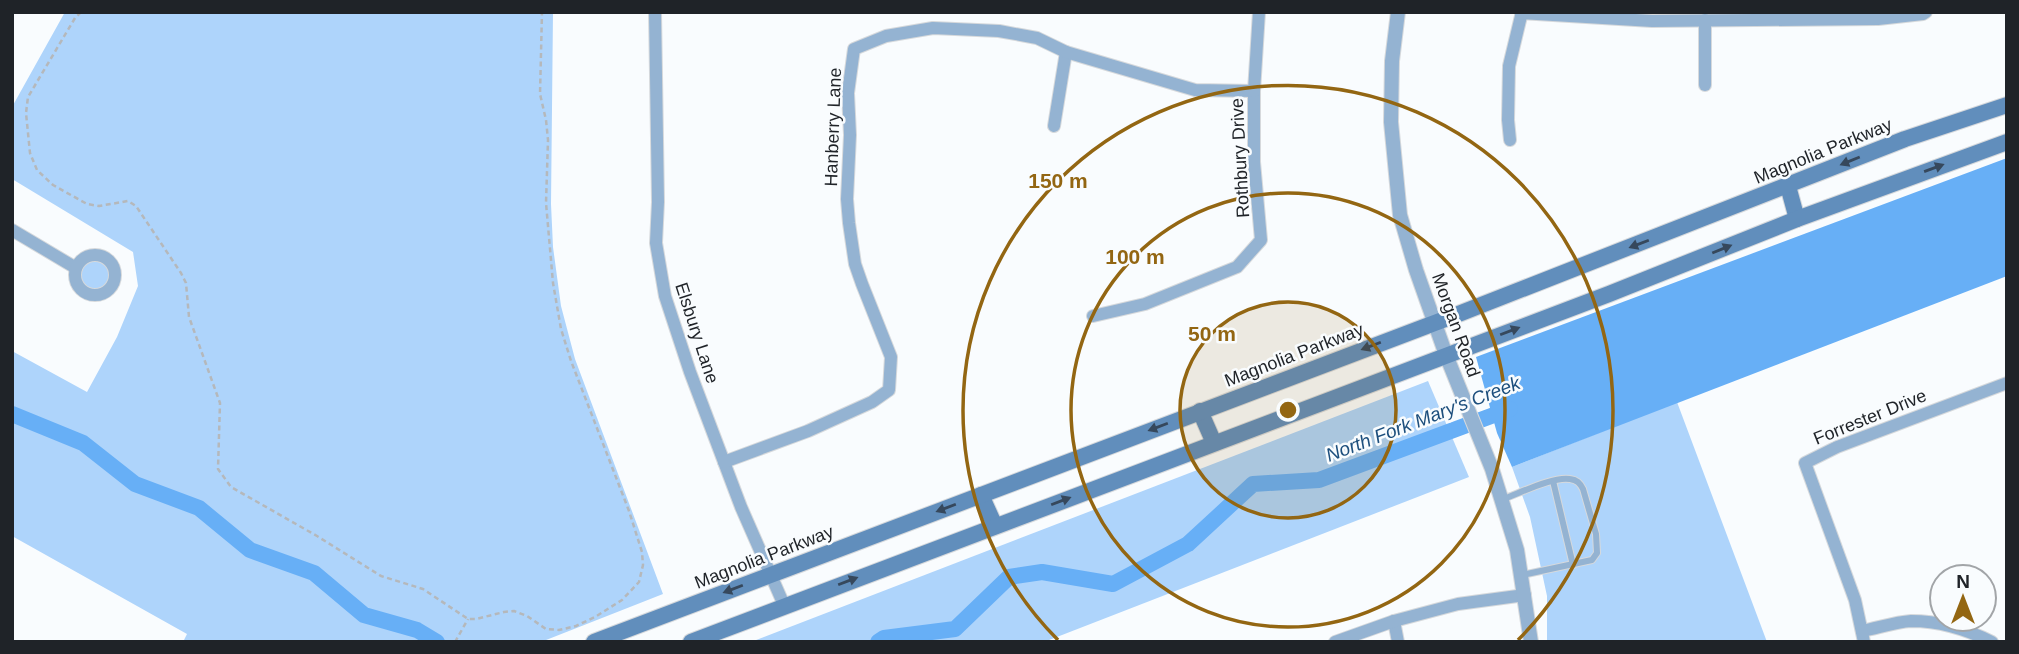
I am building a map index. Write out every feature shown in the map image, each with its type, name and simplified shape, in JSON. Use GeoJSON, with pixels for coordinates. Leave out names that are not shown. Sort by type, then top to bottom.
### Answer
{"type":"FeatureCollection","features":[{"type":"Feature","properties":{"kind":"main road","name":"Magnolia Parkway"},"geometry":{"type":"LineString","coordinates":[[594,642],[1435,322],[1905,139],[2007,105]]}},
{"type":"Feature","properties":{"kind":"main road"},"geometry":{"type":"LineString","coordinates":[[691,642],[1609,294],[1797,219],[2007,142]]}},
{"type":"Feature","properties":{"kind":"main road"},"geometry":{"type":"LineString","coordinates":[[1788,186],[1797,219]]}},
{"type":"Feature","properties":{"kind":"main road"},"geometry":{"type":"LineString","coordinates":[[1200,411],[1214,443]]}},
{"type":"Feature","properties":{"kind":"main road"},"geometry":{"type":"LineString","coordinates":[[981,495],[995,526]]}},
{"type":"Feature","properties":{"kind":"street","name":"Elsbury Lane"},"geometry":{"type":"LineString","coordinates":[[655,12],[658,202],[656,243],[665,296],[741,507],[784,606]]}},
{"type":"Feature","properties":{"kind":"street","name":"Rothbury Drive"},"geometry":{"type":"LineString","coordinates":[[1093,316],[1145,304],[1237,267],[1261,240],[1254,162],[1254,91],[1259,12]]}},
{"type":"Feature","properties":{"kind":"street","name":"Morgan Road"},"geometry":{"type":"LineString","coordinates":[[1398,12],[1392,61],[1391,122],[1400,215],[1446,355],[1502,500],[1517,550],[1531,642]]}},
{"type":"Feature","properties":{"kind":"street"},"geometry":{"type":"LineString","coordinates":[[1510,139],[1509,66],[1522,13],[1652,21],[1878,19],[1923,15],[1926,12]]}},
{"type":"Feature","properties":{"kind":"street"},"geometry":{"type":"LineString","coordinates":[[1705,19],[1705,85]]}},
{"type":"Feature","properties":{"kind":"street","name":"Hanberry Lane"},"geometry":{"type":"LineString","coordinates":[[724,462],[808,431],[872,402],[889,390],[891,356],[855,264],[849,223],[848,93],[854,49],[886,36],[933,28],[999,31],[1037,38],[1066,52],[1195,90],[1254,91]]}},
{"type":"Feature","properties":{"kind":"street"},"geometry":{"type":"LineString","coordinates":[[1054,126],[1066,52]]}},
{"type":"Feature","properties":{"kind":"street"},"geometry":{"type":"LineString","coordinates":[[12,230],[76,268]]}},
{"type":"Feature","properties":{"kind":"street","name":"Forrester Drive"},"geometry":{"type":"LineString","coordinates":[[1863,637],[1855,600],[1805,463],[1837,447],[2007,383]]}},
{"type":"Feature","properties":{"kind":"street"},"geometry":{"type":"LineString","coordinates":[[1335,642],[1394,621],[1458,604],[1525,595]]}},
{"type":"Feature","properties":{"kind":"street"},"geometry":{"type":"LineString","coordinates":[[1394,621],[1398,642]]}},
{"type":"Feature","properties":{"kind":"street"},"geometry":{"type":"LineString","coordinates":[[1863,637],[1909,621],[1937,623],[1966,630],[1992,642]]}},
{"type":"Feature","properties":{"kind":"lane"},"geometry":{"type":"LineString","coordinates":[[1502,500],[1553,481],[1570,478],[1580,484],[1596,534],[1597,553],[1592,560],[1522,575]]}},
{"type":"Feature","properties":{"kind":"lane"},"geometry":{"type":"LineString","coordinates":[[1553,481],[1573,565]]}},
{"type":"Feature","properties":{"kind":"path"},"geometry":{"type":"LineString","coordinates":[[81,12],[28,97],[26,113],[30,153],[37,170],[53,185],[87,204],[99,206],[128,201],[136,206],[181,273],[186,283],[189,317],[220,403],[218,469],[223,478],[231,487],[381,576],[423,589],[468,619],[514,611],[527,615],[546,629],[559,630],[576,626],[622,600],[639,582],[643,565],[642,552],[629,511],[561,329],[553,283],[546,203],[547,120],[540,94],[542,12]]}},
{"type":"Feature","properties":{"kind":"path"},"geometry":{"type":"LineString","coordinates":[[455,642],[468,619]]}},
{"type":"Feature","properties":{"kind":"shaded area"},"geometry":{"type":"Polygon","coordinates":[[[65,12],[553,12],[551,204],[553,247],[561,306],[575,359],[663,594],[541,642],[183,642],[187,634],[12,536],[12,351],[87,392],[117,337],[138,286],[133,252],[12,179],[12,107],[65,12]]]}},
{"type":"Feature","properties":{"kind":"shaded area"},"geometry":{"type":"Polygon","coordinates":[[[93,258],[106,263],[111,276],[106,289],[93,294],[80,289],[75,276],[80,263],[93,258]]]}},
{"type":"Feature","properties":{"kind":"shaded area"},"geometry":{"type":"Polygon","coordinates":[[[1428,381],[1469,477],[1044,642],[751,642],[1428,381]]]}},
{"type":"Feature","properties":{"kind":"shaded area"},"geometry":{"type":"Polygon","coordinates":[[[1677,402],[1767,642],[1547,642],[1547,596],[1530,517],[1512,467],[1677,402]]]}},
{"type":"Feature","properties":{"kind":"water"},"geometry":{"type":"Polygon","coordinates":[[[2007,158],[2007,276],[1512,467],[1497,433],[1476,357],[2007,158]]]}},
{"type":"Feature","properties":{"kind":"waterway","name":"North Fork Mary's Creek"},"geometry":{"type":"LineString","coordinates":[[878,642],[884,638],[955,629],[1009,577],[1042,572],[1113,584],[1188,544],[1253,484],[1319,480],[1510,409]]}},
{"type":"Feature","properties":{"kind":"waterway","name":"North Fork Mary's Creek"},"geometry":{"type":"LineString","coordinates":[[12,414],[83,443],[135,484],[199,508],[250,550],[314,573],[364,615],[417,630],[437,642]]}}]}
